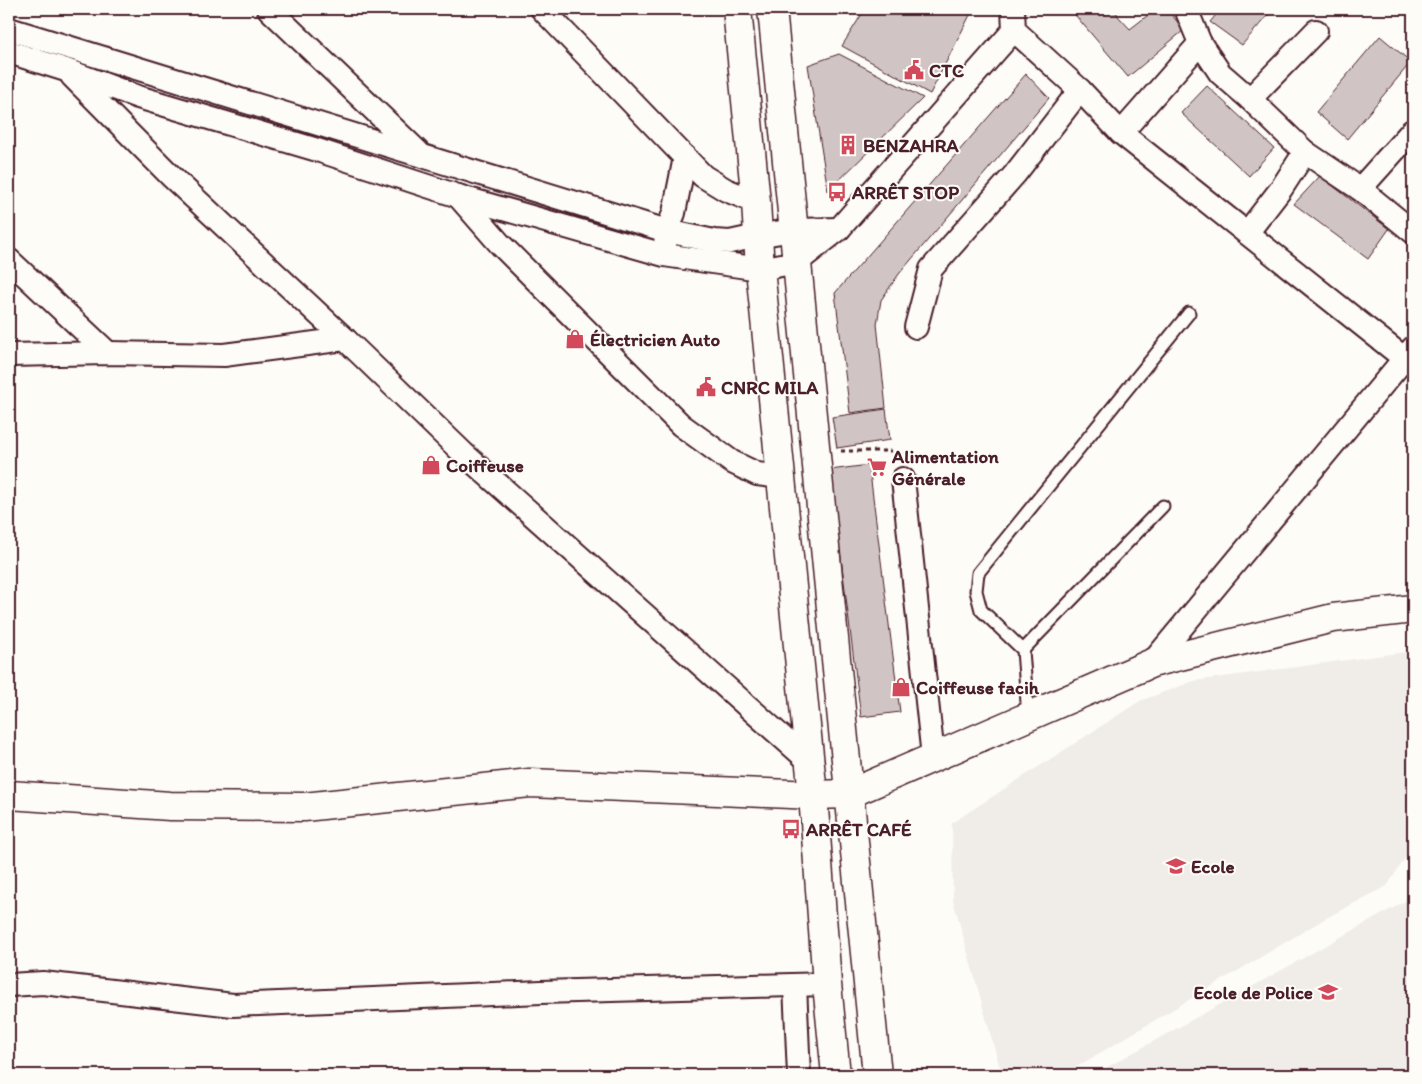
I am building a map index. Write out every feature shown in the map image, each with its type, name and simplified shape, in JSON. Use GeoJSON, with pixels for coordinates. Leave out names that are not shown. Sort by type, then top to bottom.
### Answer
{"type":"FeatureCollection","features":[{"type":"Feature","properties":{"kind":"main road"},"geometry":{"type":"LineString","coordinates":[[737,9],[756,202],[760,269],[813,795],[827,984],[836,1075]]}},
{"type":"Feature","properties":{"kind":"main road"},"geometry":{"type":"LineString","coordinates":[[772,9],[877,1075]]}},
{"type":"Feature","properties":{"kind":"main road"},"geometry":{"type":"LineString","coordinates":[[9,795],[170,806],[304,807],[530,783],[813,795],[849,794],[1152,663],[1333,618],[1413,609]]}},
{"type":"Feature","properties":{"kind":"street"},"geometry":{"type":"LineString","coordinates":[[269,9],[423,156],[500,244],[681,425],[732,462],[756,474],[781,477]]}},
{"type":"Feature","properties":{"kind":"street"},"geometry":{"type":"LineString","coordinates":[[542,9],[703,176],[726,190],[756,202]]}},
{"type":"Feature","properties":{"kind":"street"},"geometry":{"type":"LineString","coordinates":[[1186,9],[1200,43],[1220,73],[1305,152],[1360,189],[1413,232]]}},
{"type":"Feature","properties":{"kind":"street"},"geometry":{"type":"LineString","coordinates":[[9,18],[17,32],[66,70],[172,177],[345,339],[464,454],[809,761]]}},
{"type":"Feature","properties":{"kind":"street"},"geometry":{"type":"LineString","coordinates":[[9,52],[66,70],[138,97],[458,196],[664,255],[760,269],[796,262],[839,229],[1014,20],[1121,133],[1246,233],[1409,354],[1152,663]]}},
{"type":"Feature","properties":{"kind":"street"},"geometry":{"type":"LineString","coordinates":[[1250,99],[1316,31]]}},
{"type":"Feature","properties":{"kind":"street"},"geometry":{"type":"LineString","coordinates":[[17,32],[668,231],[714,241],[730,242],[793,230],[839,229]]}},
{"type":"Feature","properties":{"kind":"street"},"geometry":{"type":"LineString","coordinates":[[1121,133],[1200,43]]}},
{"type":"Feature","properties":{"kind":"street"},"geometry":{"type":"LineString","coordinates":[[916,327],[931,269],[1015,174],[1080,90]]}},
{"type":"Feature","properties":{"kind":"street"},"geometry":{"type":"LineString","coordinates":[[1360,189],[1412,131]]}},
{"type":"Feature","properties":{"kind":"street"},"geometry":{"type":"LineString","coordinates":[[1246,233],[1281,189],[1305,152]]}},
{"type":"Feature","properties":{"kind":"street"},"geometry":{"type":"LineString","coordinates":[[664,255],[685,157]]}},
{"type":"Feature","properties":{"kind":"street"},"geometry":{"type":"LineString","coordinates":[[9,260],[108,353]]}},
{"type":"Feature","properties":{"kind":"street"},"geometry":{"type":"LineString","coordinates":[[9,355],[108,353],[224,355],[345,339]]}},
{"type":"Feature","properties":{"kind":"street"},"geometry":{"type":"LineString","coordinates":[[903,479],[933,757]]}},
{"type":"Feature","properties":{"kind":"street"},"geometry":{"type":"LineString","coordinates":[[9,985],[43,983],[233,1005],[541,992],[827,984]]}},
{"type":"Feature","properties":{"kind":"street"},"geometry":{"type":"LineString","coordinates":[[795,985],[799,1075]]}},
{"type":"Feature","properties":{"kind":"lane"},"geometry":{"type":"LineString","coordinates":[[1028,716],[1023,650],[981,610],[976,591],[978,573],[1189,313]]}},
{"type":"Feature","properties":{"kind":"lane"},"geometry":{"type":"LineString","coordinates":[[1023,650],[1163,506]]}},
{"type":"Feature","properties":{"kind":"path"},"geometry":{"type":"LineString","coordinates":[[835,452],[891,451]]}},
{"type":"Feature","properties":{"kind":"shaded area","name":"Ecole"},"geometry":{"type":"Polygon","coordinates":[[[1413,651],[1413,846],[1387,886],[1326,918],[1063,1075],[1002,1075],[953,900],[952,823],[1140,701],[1194,681],[1413,651]]]}},
{"type":"Feature","properties":{"kind":"shaded area","name":"Ecole de Police"},"geometry":{"type":"Polygon","coordinates":[[[1406,901],[1413,908],[1413,1075],[1093,1075],[1406,901]]]}},
{"type":"Feature","properties":{"kind":"building","name":"CTC"},"geometry":{"type":"Polygon","coordinates":[[[865,9],[973,9],[930,94],[842,46],[865,9]]]}},
{"type":"Feature","properties":{"kind":"building"},"geometry":{"type":"Polygon","coordinates":[[[1070,9],[1115,9],[1118,16],[1130,29],[1156,9],[1167,9],[1184,30],[1128,77],[1070,9]]]}},
{"type":"Feature","properties":{"kind":"building"},"geometry":{"type":"Polygon","coordinates":[[[1221,9],[1273,9],[1242,45],[1210,22],[1221,9]]]}},
{"type":"Feature","properties":{"kind":"building"},"geometry":{"type":"Polygon","coordinates":[[[1380,36],[1411,62],[1347,139],[1316,112],[1380,36]]]}},
{"type":"Feature","properties":{"kind":"building","name":"BENZAHRA"},"geometry":{"type":"Polygon","coordinates":[[[839,54],[923,98],[828,191],[808,65],[839,54]]]}},
{"type":"Feature","properties":{"kind":"building"},"geometry":{"type":"Polygon","coordinates":[[[1026,74],[1049,98],[899,274],[881,300],[877,324],[886,408],[850,413],[835,293],[1026,74]]]}},
{"type":"Feature","properties":{"kind":"building"},"geometry":{"type":"Polygon","coordinates":[[[1207,86],[1274,148],[1249,176],[1181,113],[1207,86]]]}},
{"type":"Feature","properties":{"kind":"building"},"geometry":{"type":"Polygon","coordinates":[[[1320,176],[1389,229],[1368,259],[1294,204],[1320,176]]]}},
{"type":"Feature","properties":{"kind":"building"},"geometry":{"type":"Polygon","coordinates":[[[886,409],[890,440],[837,448],[832,417],[886,409]]]}},
{"type":"Feature","properties":{"kind":"building"},"geometry":{"type":"Polygon","coordinates":[[[869,465],[900,712],[861,717],[830,470],[869,465]]]}},
{"type":"Feature","properties":{"kind":"place","name":"CTC"},"geometry":{"type":"Point","coordinates":[914,70]}},
{"type":"Feature","properties":{"kind":"place","name":"BENZAHRA"},"geometry":{"type":"Point","coordinates":[848,145]}},
{"type":"Feature","properties":{"kind":"place","name":"ARRÊT STOP"},"geometry":{"type":"Point","coordinates":[837,192]}},
{"type":"Feature","properties":{"kind":"place","name":"Électricien Auto"},"geometry":{"type":"Point","coordinates":[575,339]}},
{"type":"Feature","properties":{"kind":"place","name":"CNRC MILA"},"geometry":{"type":"Point","coordinates":[706,387]}},
{"type":"Feature","properties":{"kind":"place","name":"Coiffeuse"},"geometry":{"type":"Point","coordinates":[431,465]}},
{"type":"Feature","properties":{"kind":"place","name":"Alimentation Générale"},"geometry":{"type":"Point","coordinates":[877,467]}},
{"type":"Feature","properties":{"kind":"place","name":"Coiffeuse facih"},"geometry":{"type":"Point","coordinates":[901,687]}},
{"type":"Feature","properties":{"kind":"place","name":"ARRÊT CAFÉ"},"geometry":{"type":"Point","coordinates":[791,829]}},
{"type":"Feature","properties":{"kind":"place","name":"Ecole"},"geometry":{"type":"Point","coordinates":[1176,866]}},
{"type":"Feature","properties":{"kind":"place","name":"Ecole de Police"},"geometry":{"type":"Point","coordinates":[1328,992]}}]}
